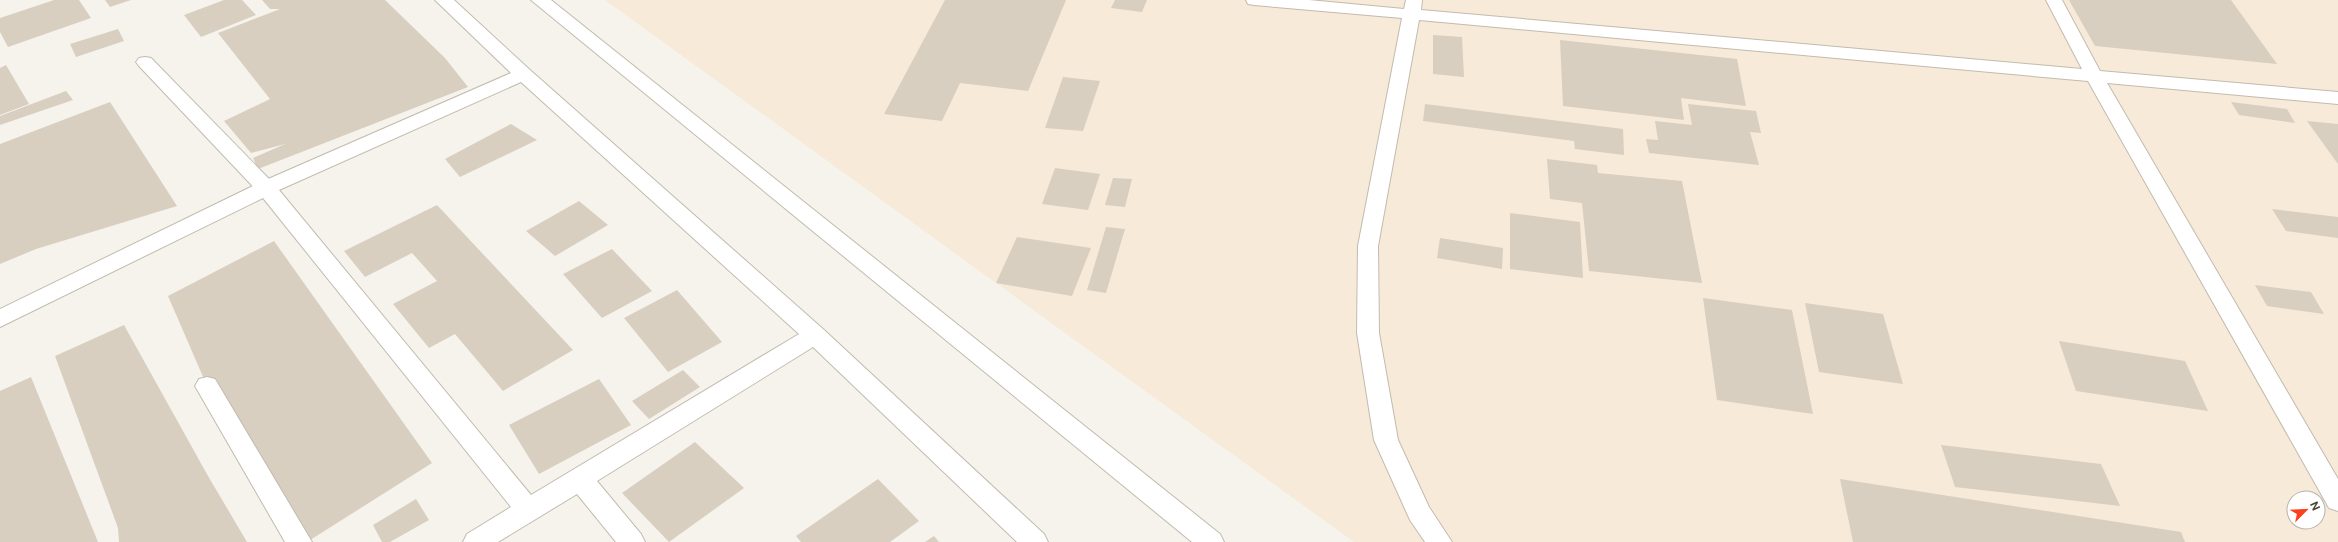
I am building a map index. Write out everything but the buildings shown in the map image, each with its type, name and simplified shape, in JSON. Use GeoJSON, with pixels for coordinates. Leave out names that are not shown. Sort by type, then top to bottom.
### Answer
{"type":"FeatureCollection","features":[{"type":"Feature","properties":{"kind":"street"},"geometry":{"type":"LineString","coordinates":[[444,0],[523,74],[815,335],[1036,542]]}},
{"type":"Feature","properties":{"kind":"street"},"geometry":{"type":"LineString","coordinates":[[540,0],[709,134],[1211,542]]}},
{"type":"Feature","properties":{"kind":"street"},"geometry":{"type":"LineString","coordinates":[[0,320],[266,188],[523,74]]}},
{"type":"Feature","properties":{"kind":"street"},"geometry":{"type":"LineString","coordinates":[[266,188],[529,511]]}},
{"type":"Feature","properties":{"kind":"street"},"geometry":{"type":"LineString","coordinates":[[480,541],[815,335]]}},
{"type":"Feature","properties":{"kind":"street"},"geometry":{"type":"LineString","coordinates":[[207,386],[299,542]]}},
{"type":"Feature","properties":{"kind":"street"},"geometry":{"type":"LineString","coordinates":[[580,480],[632,542]]}},
{"type":"Feature","properties":{"kind":"lane"},"geometry":{"type":"LineString","coordinates":[[1254,0],[1413,7],[2094,76],[2338,98]]}},
{"type":"Feature","properties":{"kind":"lane"},"geometry":{"type":"LineString","coordinates":[[2054,0],[2094,76],[2338,501]]}},
{"type":"Feature","properties":{"kind":"lane"},"geometry":{"type":"LineString","coordinates":[[1413,7],[1368,246],[1368,333],[1386,440],[1419,513],[1439,542]]}},
{"type":"Feature","properties":{"kind":"lane"},"geometry":{"type":"LineString","coordinates":[[145,62],[266,188]]}},
{"type":"Feature","properties":{"kind":"shaded area"},"geometry":{"type":"Polygon","coordinates":[[[605,0],[2338,0],[2338,542],[1354,542],[605,0]]]}}]}
